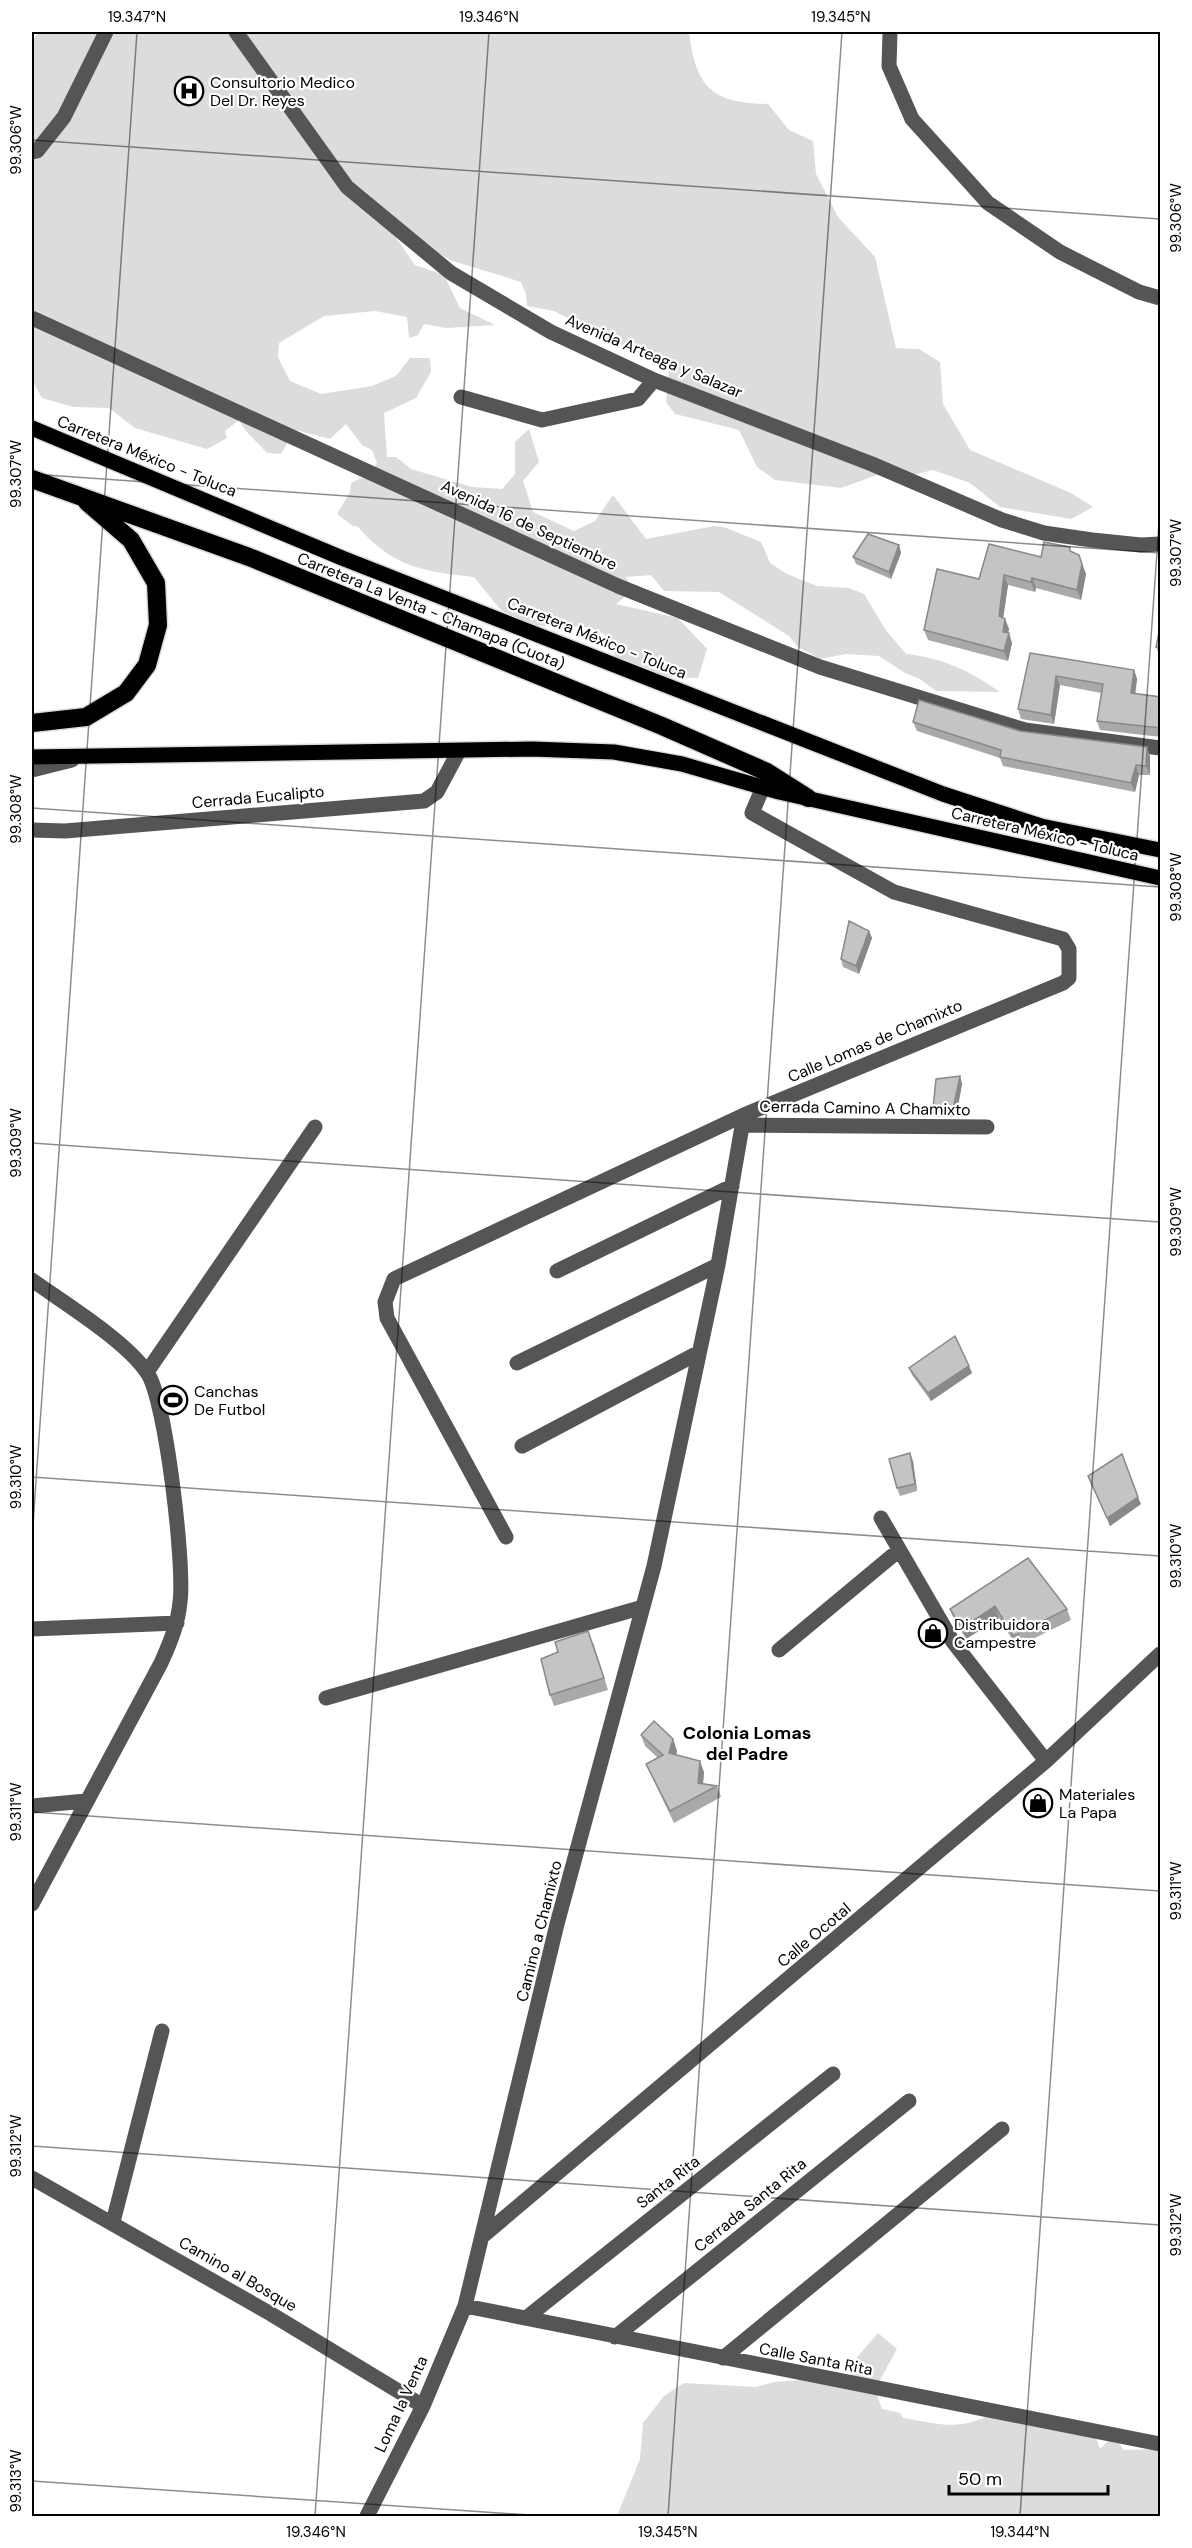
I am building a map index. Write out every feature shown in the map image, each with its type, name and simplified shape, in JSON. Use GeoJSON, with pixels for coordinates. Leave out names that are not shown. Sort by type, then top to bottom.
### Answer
{"type":"FeatureCollection","features":[{"type":"Feature","properties":{"kind":"highway","name":"Carretera La Venta - Chamapa (Cuota)"},"geometry":{"type":"LineString","coordinates":[[32,479],[249,557],[662,726],[766,772],[808,798]]}},
{"type":"Feature","properties":{"kind":"highway"},"geometry":{"type":"LineString","coordinates":[[32,723],[87,717],[126,693],[147,665],[158,625],[156,583],[131,540],[76,493]]}},
{"type":"Feature","properties":{"kind":"main road","name":"Carretera México - Toluca"},"geometry":{"type":"LineString","coordinates":[[32,429],[118,462],[342,558],[943,794],[1041,826],[1161,850]]}},
{"type":"Feature","properties":{"kind":"main road","name":"Carretera México - Toluca"},"geometry":{"type":"LineString","coordinates":[[32,757],[532,749],[614,752],[682,764],[763,787],[1018,848],[1161,878]]}},
{"type":"Feature","properties":{"kind":"street"},"geometry":{"type":"LineString","coordinates":[[32,152],[37,151],[64,117],[106,32]]}},
{"type":"Feature","properties":{"kind":"street","name":"Avenida Arteaga y Salazar"},"geometry":{"type":"LineString","coordinates":[[236,32],[347,187],[451,273],[551,332],[654,380],[872,464],[1002,520],[1044,533],[1092,540],[1161,544]]}},
{"type":"Feature","properties":{"kind":"street"},"geometry":{"type":"LineString","coordinates":[[890,32],[889,66],[912,119],[988,203],[1060,252],[1139,292],[1161,298]]}},
{"type":"Feature","properties":{"kind":"street","name":"Avenida 16 de Septiembre"},"geometry":{"type":"LineString","coordinates":[[32,318],[618,586],[820,667],[1024,730],[1161,748]]}},
{"type":"Feature","properties":{"kind":"street"},"geometry":{"type":"LineString","coordinates":[[461,397],[542,420],[638,399],[654,380]]}},
{"type":"Feature","properties":{"kind":"street","name":"Cerrada Eucalipto"},"geometry":{"type":"LineString","coordinates":[[32,830],[65,831],[424,801],[437,792],[459,751]]}},
{"type":"Feature","properties":{"kind":"street"},"geometry":{"type":"LineString","coordinates":[[32,770],[85,756]]}},
{"type":"Feature","properties":{"kind":"street","name":"Calle Lomas de Chamixto"},"geometry":{"type":"LineString","coordinates":[[743,1120],[1063,983],[1068,978],[1070,961],[1070,949],[1063,939],[894,892],[752,813],[763,787]]}},
{"type":"Feature","properties":{"kind":"street"},"geometry":{"type":"LineString","coordinates":[[522,1446],[698,1353],[718,1265],[743,1120]]}},
{"type":"Feature","properties":{"kind":"street"},"geometry":{"type":"LineString","coordinates":[[506,1537],[387,1318],[385,1302],[393,1279],[743,1120]]}},
{"type":"Feature","properties":{"kind":"street","name":"Cerrada Camino A Chamixto"},"geometry":{"type":"LineString","coordinates":[[743,1120],[987,1127]]}},
{"type":"Feature","properties":{"kind":"street"},"geometry":{"type":"LineString","coordinates":[[147,1372],[315,1127]]}},
{"type":"Feature","properties":{"kind":"street"},"geometry":{"type":"LineString","coordinates":[[556,1270],[732,1186]]}},
{"type":"Feature","properties":{"kind":"street"},"geometry":{"type":"LineString","coordinates":[[517,1363],[718,1265]]}},
{"type":"Feature","properties":{"kind":"street"},"geometry":{"type":"LineString","coordinates":[[32,1280],[87,1319],[132,1356],[147,1372],[158,1400],[164,1431],[181,1579],[177,1623],[161,1663],[32,1904]]}},
{"type":"Feature","properties":{"kind":"street","name":"Camino a Chamixto"},"geometry":{"type":"LineString","coordinates":[[465,2306],[484,2235],[557,1924],[654,1566],[698,1353]]}},
{"type":"Feature","properties":{"kind":"street"},"geometry":{"type":"LineString","coordinates":[[881,1518],[898,1551],[953,1642],[1046,1761]]}},
{"type":"Feature","properties":{"kind":"street"},"geometry":{"type":"LineString","coordinates":[[779,1650],[898,1551]]}},
{"type":"Feature","properties":{"kind":"street"},"geometry":{"type":"LineString","coordinates":[[326,1698],[643,1607]]}},
{"type":"Feature","properties":{"kind":"street"},"geometry":{"type":"LineString","coordinates":[[32,1629],[177,1623]]}},
{"type":"Feature","properties":{"kind":"street","name":"Calle Ocotal"},"geometry":{"type":"LineString","coordinates":[[484,2235],[1046,1761],[1161,1654]]}},
{"type":"Feature","properties":{"kind":"street"},"geometry":{"type":"LineString","coordinates":[[32,1806],[86,1801]]}},
{"type":"Feature","properties":{"kind":"street"},"geometry":{"type":"LineString","coordinates":[[113,2222],[162,2031]]}},
{"type":"Feature","properties":{"kind":"street","name":"Santa Rita"},"geometry":{"type":"LineString","coordinates":[[526,2318],[833,2074]]}},
{"type":"Feature","properties":{"kind":"street","name":"Cerrada Santa Rita"},"geometry":{"type":"LineString","coordinates":[[615,2337],[909,2101]]}},
{"type":"Feature","properties":{"kind":"street"},"geometry":{"type":"LineString","coordinates":[[723,2358],[1002,2129]]}},
{"type":"Feature","properties":{"kind":"street","name":"Camino al Bosque"},"geometry":{"type":"LineString","coordinates":[[32,2178],[113,2222],[423,2406]]}},
{"type":"Feature","properties":{"kind":"street","name":"Calle Santa Rita"},"geometry":{"type":"LineString","coordinates":[[465,2306],[1161,2444]]}},
{"type":"Feature","properties":{"kind":"street","name":"Loma la Venta"},"geometry":{"type":"LineString","coordinates":[[367,2517],[423,2406],[465,2306]]}},
{"type":"Feature","properties":{"kind":"shaded area"},"geometry":{"type":"Polygon","coordinates":[[[38,32],[689,32],[696,67],[710,89],[720,96],[733,100],[768,104],[789,130],[813,141],[816,174],[838,217],[875,257],[896,348],[919,349],[940,362],[943,404],[970,450],[1071,493],[1093,507],[1071,519],[1000,507],[970,483],[933,470],[905,477],[877,475],[841,488],[775,480],[757,467],[739,430],[675,414],[666,402],[669,366],[604,337],[554,311],[527,306],[526,294],[521,282],[450,260],[414,239],[402,222],[392,232],[415,265],[444,275],[460,308],[495,325],[446,328],[424,324],[418,335],[409,338],[407,317],[375,311],[324,316],[279,343],[278,357],[290,381],[321,394],[372,386],[396,376],[410,358],[430,358],[431,372],[416,398],[384,413],[387,457],[396,457],[411,469],[472,487],[502,489],[515,474],[515,442],[529,429],[539,462],[523,481],[533,512],[574,531],[595,521],[613,495],[646,539],[714,526],[724,527],[761,542],[770,563],[787,574],[817,586],[849,588],[864,594],[885,629],[906,654],[944,662],[978,678],[1000,692],[936,691],[920,679],[905,673],[879,656],[846,654],[820,659],[798,647],[789,636],[719,592],[664,591],[651,575],[626,577],[632,591],[616,604],[678,618],[707,649],[698,678],[642,676],[620,664],[604,634],[588,627],[521,625],[500,609],[474,577],[410,565],[384,551],[357,526],[353,526],[337,514],[350,492],[351,483],[361,478],[370,479],[377,463],[372,450],[362,445],[346,424],[330,439],[295,430],[281,454],[267,453],[239,420],[225,431],[227,438],[207,449],[135,428],[109,408],[73,407],[42,398],[32,380],[32,41],[38,32]]]}},
{"type":"Feature","properties":{"kind":"shaded area"},"geometry":{"type":"Polygon","coordinates":[[[878,2333],[897,2349],[875,2389],[882,2409],[900,2413],[903,2418],[954,2425],[975,2421],[1003,2409],[1096,2437],[1100,2449],[1113,2436],[1124,2450],[1160,2449],[1160,2516],[617,2516],[640,2459],[643,2423],[664,2396],[684,2383],[756,2387],[774,2382],[852,2376],[853,2362],[878,2333]]]}},
{"type":"Feature","properties":{"kind":"building"},"geometry":{"type":"Polygon","coordinates":[[[868,534],[899,545],[889,572],[853,557],[868,534]]]}},
{"type":"Feature","properties":{"kind":"building"},"geometry":{"type":"Polygon","coordinates":[[[1044,542],[1070,547],[1070,551],[1079,555],[1082,564],[1077,590],[1032,578],[1031,582],[1004,575],[999,616],[1005,619],[1003,632],[1009,633],[1004,651],[924,630],[937,569],[979,579],[989,544],[1041,557],[1044,542]]]}},
{"type":"Feature","properties":{"kind":"building"},"geometry":{"type":"Polygon","coordinates":[[[1161,622],[1161,647],[1156,647],[1161,622]]]}},
{"type":"Feature","properties":{"kind":"building"},"geometry":{"type":"Polygon","coordinates":[[[1030,653],[1134,670],[1131,693],[1161,697],[1161,728],[1097,721],[1103,684],[1056,676],[1051,715],[1018,709],[1030,653]]]}},
{"type":"Feature","properties":{"kind":"building"},"geometry":{"type":"Polygon","coordinates":[[[919,700],[1020,731],[1147,747],[1146,766],[1136,765],[1131,783],[1000,757],[1001,750],[913,722],[919,700]]]}},
{"type":"Feature","properties":{"kind":"building"},"geometry":{"type":"Polygon","coordinates":[[[849,921],[869,931],[856,966],[841,959],[849,921]]]}},
{"type":"Feature","properties":{"kind":"building"},"geometry":{"type":"Polygon","coordinates":[[[960,1076],[953,1109],[933,1109],[936,1079],[960,1076]]]}},
{"type":"Feature","properties":{"kind":"building"},"geometry":{"type":"Polygon","coordinates":[[[955,1336],[969,1366],[928,1393],[909,1368],[955,1336]]]}},
{"type":"Feature","properties":{"kind":"building"},"geometry":{"type":"Polygon","coordinates":[[[910,1453],[915,1484],[897,1488],[889,1459],[910,1453]]]}},
{"type":"Feature","properties":{"kind":"building"},"geometry":{"type":"Polygon","coordinates":[[[1122,1454],[1138,1497],[1107,1518],[1088,1476],[1122,1454]]]}},
{"type":"Feature","properties":{"kind":"building"},"geometry":{"type":"Polygon","coordinates":[[[1028,1558],[1067,1609],[1013,1636],[995,1606],[962,1628],[950,1609],[1028,1558]]]}},
{"type":"Feature","properties":{"kind":"building"},"geometry":{"type":"Polygon","coordinates":[[[588,1631],[604,1678],[550,1695],[541,1659],[558,1652],[555,1642],[588,1631]]]}},
{"type":"Feature","properties":{"kind":"building"},"geometry":{"type":"Polygon","coordinates":[[[654,1721],[673,1739],[669,1753],[700,1761],[698,1783],[717,1786],[670,1811],[646,1764],[663,1755],[641,1735],[654,1721]]]}},
{"type":"Feature","properties":{"kind":"place","name":"Consultorio Medico Del Dr. Reyes"},"geometry":{"type":"Point","coordinates":[189,91]}},
{"type":"Feature","properties":{"kind":"place","name":"Canchas De Futbol"},"geometry":{"type":"Point","coordinates":[173,1400]}},
{"type":"Feature","properties":{"kind":"place","name":"Distribuidora Campestre"},"geometry":{"type":"Point","coordinates":[933,1633]}},
{"type":"Feature","properties":{"kind":"place","name":"Materiales La Papa"},"geometry":{"type":"Point","coordinates":[1038,1803]}},
{"type":"Feature","properties":{"kind":"district","name":"Colonia Lomas del Padre"},"geometry":{"type":"Point","coordinates":[747,1743]}}]}
